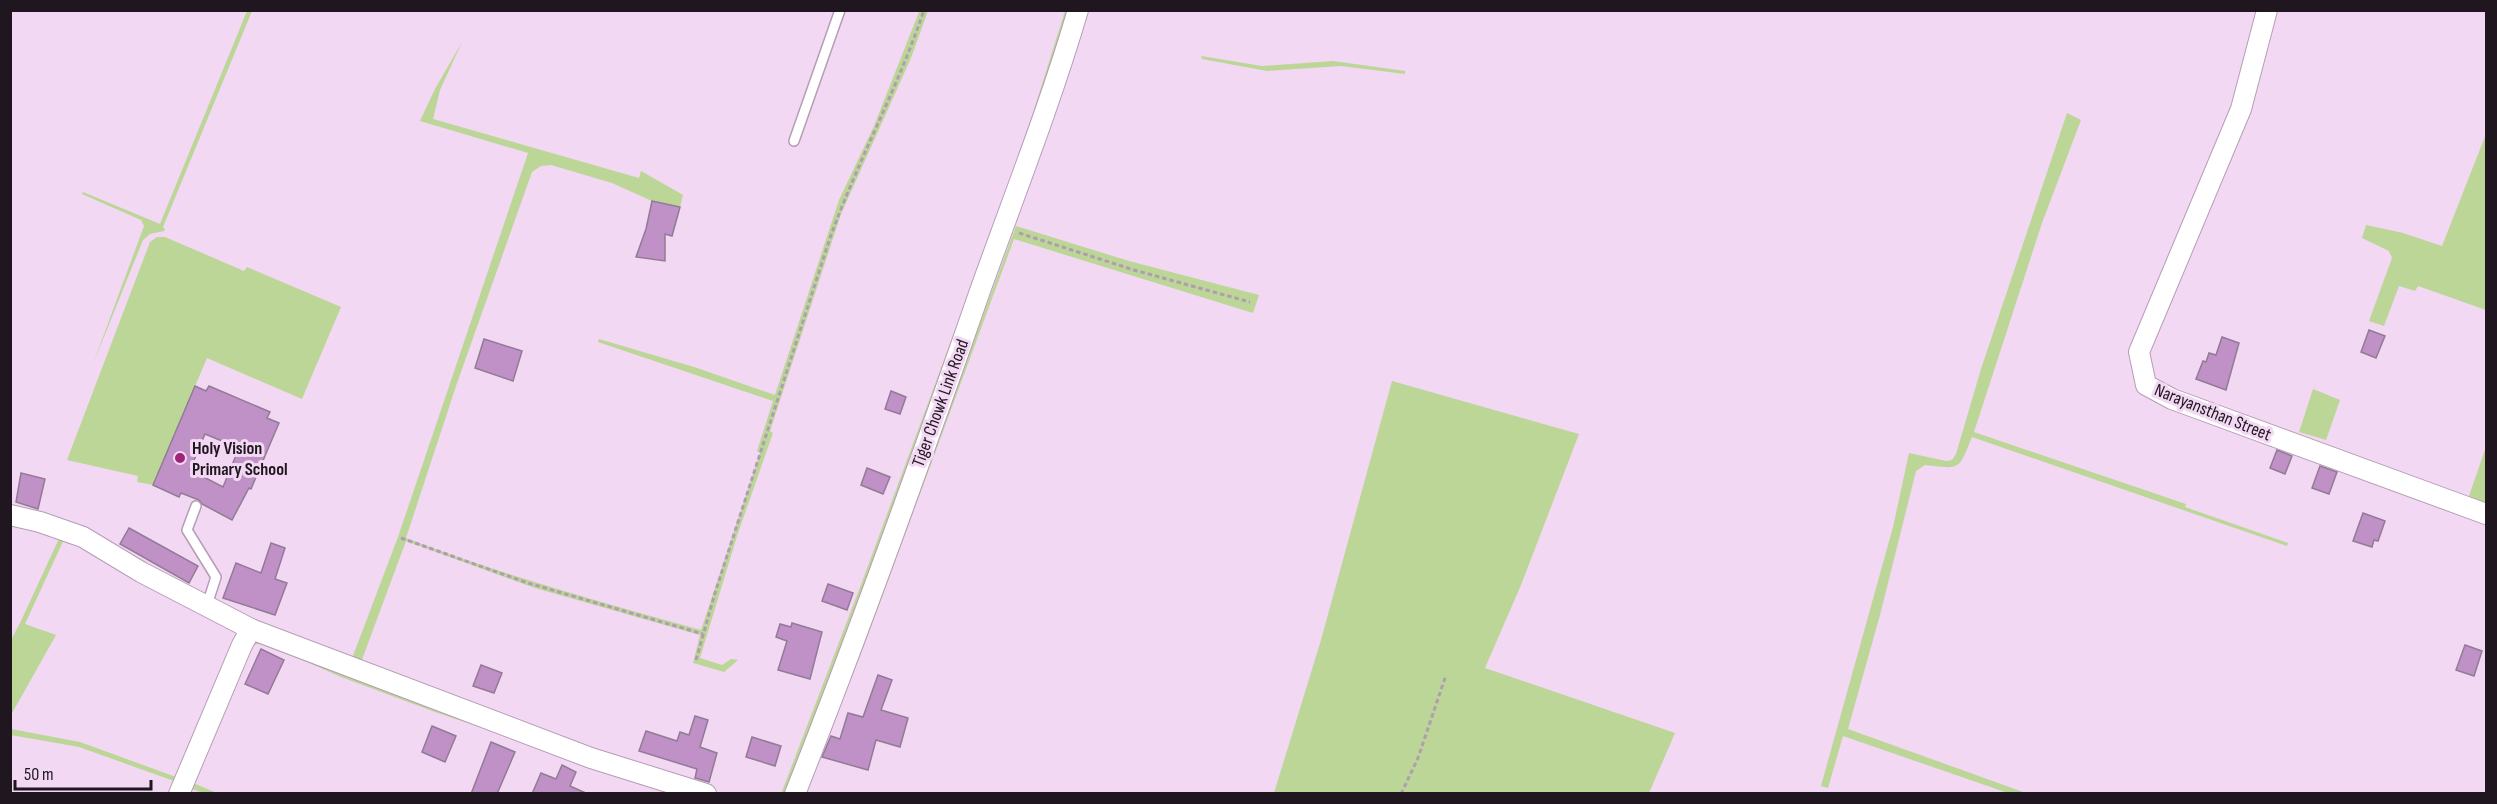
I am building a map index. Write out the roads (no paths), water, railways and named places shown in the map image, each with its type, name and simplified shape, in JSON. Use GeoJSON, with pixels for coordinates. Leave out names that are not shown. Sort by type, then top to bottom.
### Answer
{"type":"FeatureCollection","features":[{"type":"Feature","properties":{"kind":"street","name":"Tiger Chowk Link Road"},"geometry":{"type":"LineString","coordinates":[[795,794],[876,581],[1033,150],[1078,10]]}},
{"type":"Feature","properties":{"kind":"street","name":"Narayansthan Street"},"geometry":{"type":"LineString","coordinates":[[2267,10],[2241,109],[2139,352],[2146,385],[2172,399],[2487,514]]}},
{"type":"Feature","properties":{"kind":"street"},"geometry":{"type":"LineString","coordinates":[[10,515],[40,522],[83,537],[141,572],[252,629],[591,758],[706,794]]}},
{"type":"Feature","properties":{"kind":"street"},"geometry":{"type":"LineString","coordinates":[[179,794],[242,645],[252,629]]}},
{"type":"Feature","properties":{"kind":"lane"},"geometry":{"type":"LineString","coordinates":[[794,141],[840,10]]}},
{"type":"Feature","properties":{"kind":"lane"},"geometry":{"type":"LineString","coordinates":[[196,506],[187,530],[216,577],[207,605]]}},
{"type":"Feature","properties":{"kind":"place","name":"Holy Vision Primary School"},"geometry":{"type":"Point","coordinates":[180,458]}}]}
